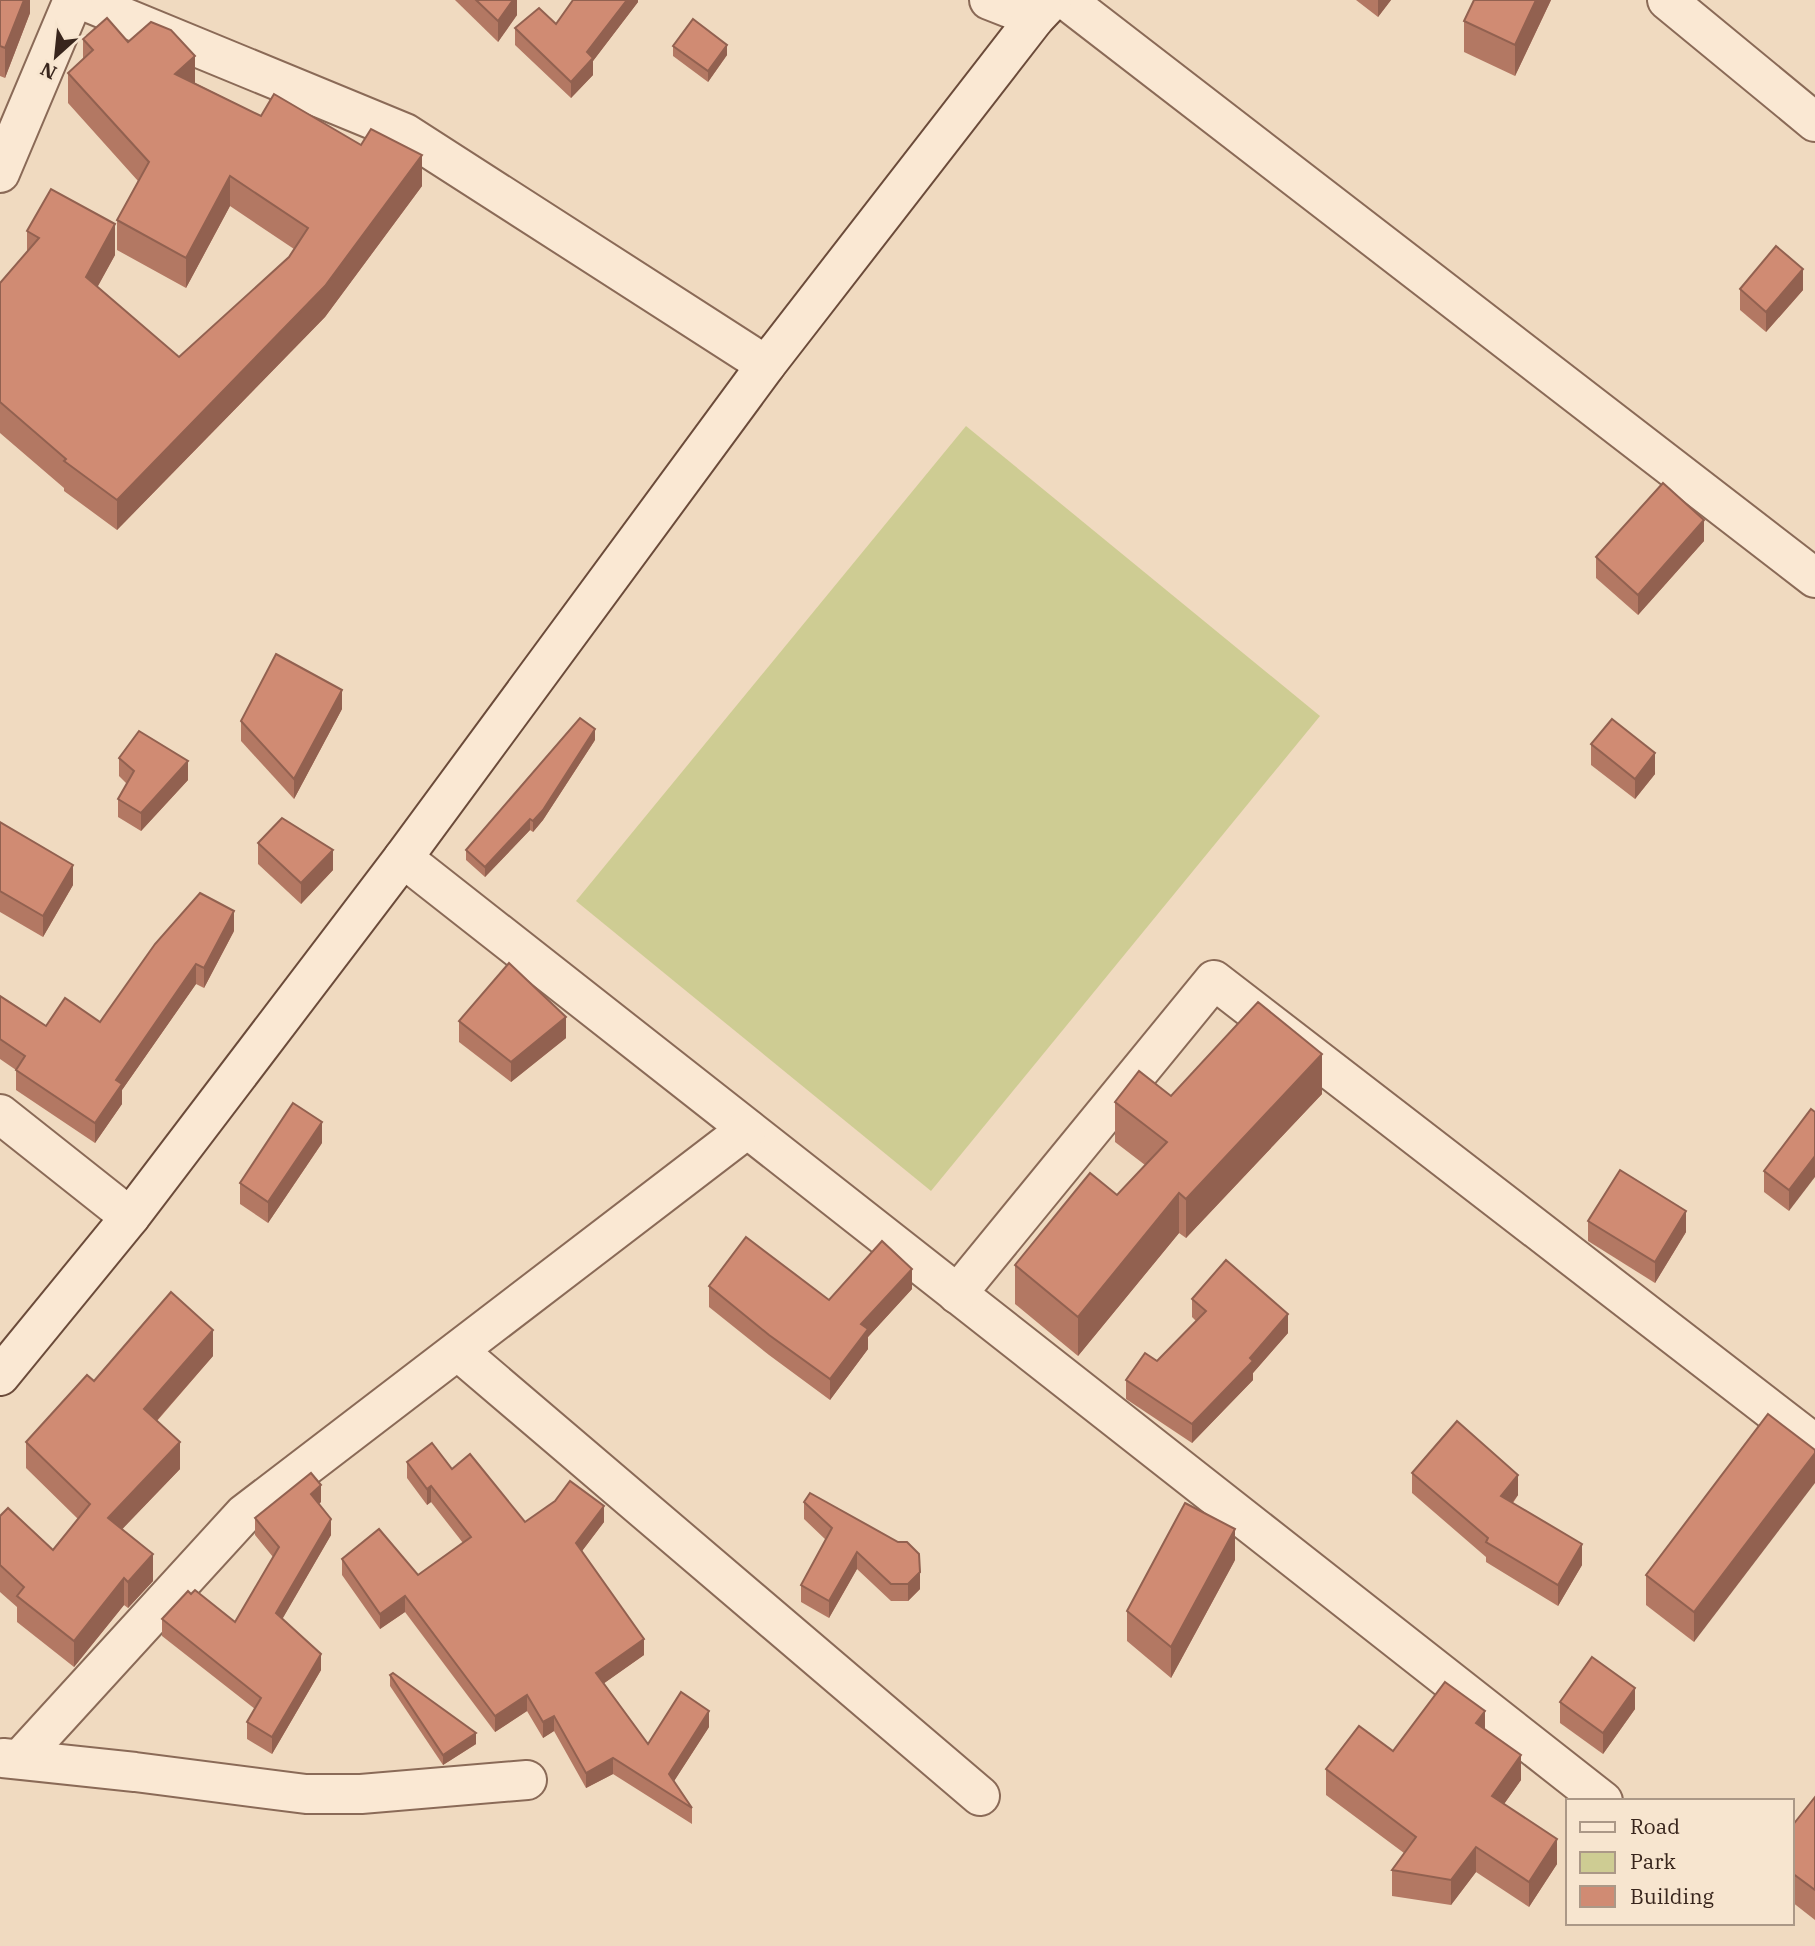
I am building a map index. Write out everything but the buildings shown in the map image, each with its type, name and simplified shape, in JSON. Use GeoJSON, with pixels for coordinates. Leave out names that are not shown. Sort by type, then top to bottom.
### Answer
{"type":"FeatureCollection","features":[{"type":"Feature","properties":{"kind":"street"},"geometry":{"type":"LineString","coordinates":[[0,173],[73,0]]}},
{"type":"Feature","properties":{"kind":"street"},"geometry":{"type":"LineString","coordinates":[[82,0],[405,133],[766,365]]}},
{"type":"Feature","properties":{"kind":"street"},"geometry":{"type":"LineString","coordinates":[[989,0],[1051,6],[1815,578]]}},
{"type":"Feature","properties":{"kind":"street"},"geometry":{"type":"LineString","coordinates":[[1667,0],[1810,107]]}},
{"type":"Feature","properties":{"kind":"street"},"geometry":{"type":"LineString","coordinates":[[0,1376],[130,1217],[403,858],[766,365],[1051,6]]}},
{"type":"Feature","properties":{"kind":"street"},"geometry":{"type":"LineString","coordinates":[[403,858],[1600,1799]]}},
{"type":"Feature","properties":{"kind":"street"},"geometry":{"type":"LineString","coordinates":[[957,1294],[1214,980],[1815,1444]]}},
{"type":"Feature","properties":{"kind":"street"},"geometry":{"type":"LineString","coordinates":[[0,1114],[130,1217]]}},
{"type":"Feature","properties":{"kind":"street"},"geometry":{"type":"LineString","coordinates":[[10,1758],[244,1514],[747,1129]]}},
{"type":"Feature","properties":{"kind":"street"},"geometry":{"type":"LineString","coordinates":[[458,1351],[980,1796]]}},
{"type":"Feature","properties":{"kind":"street"},"geometry":{"type":"LineString","coordinates":[[10,1758],[306,1794],[361,1794],[527,1780]]}},
{"type":"Feature","properties":{"kind":"green space"},"geometry":{"type":"Polygon","coordinates":[[[966,426],[1320,716],[931,1191],[576,901],[966,426]]]}}]}
